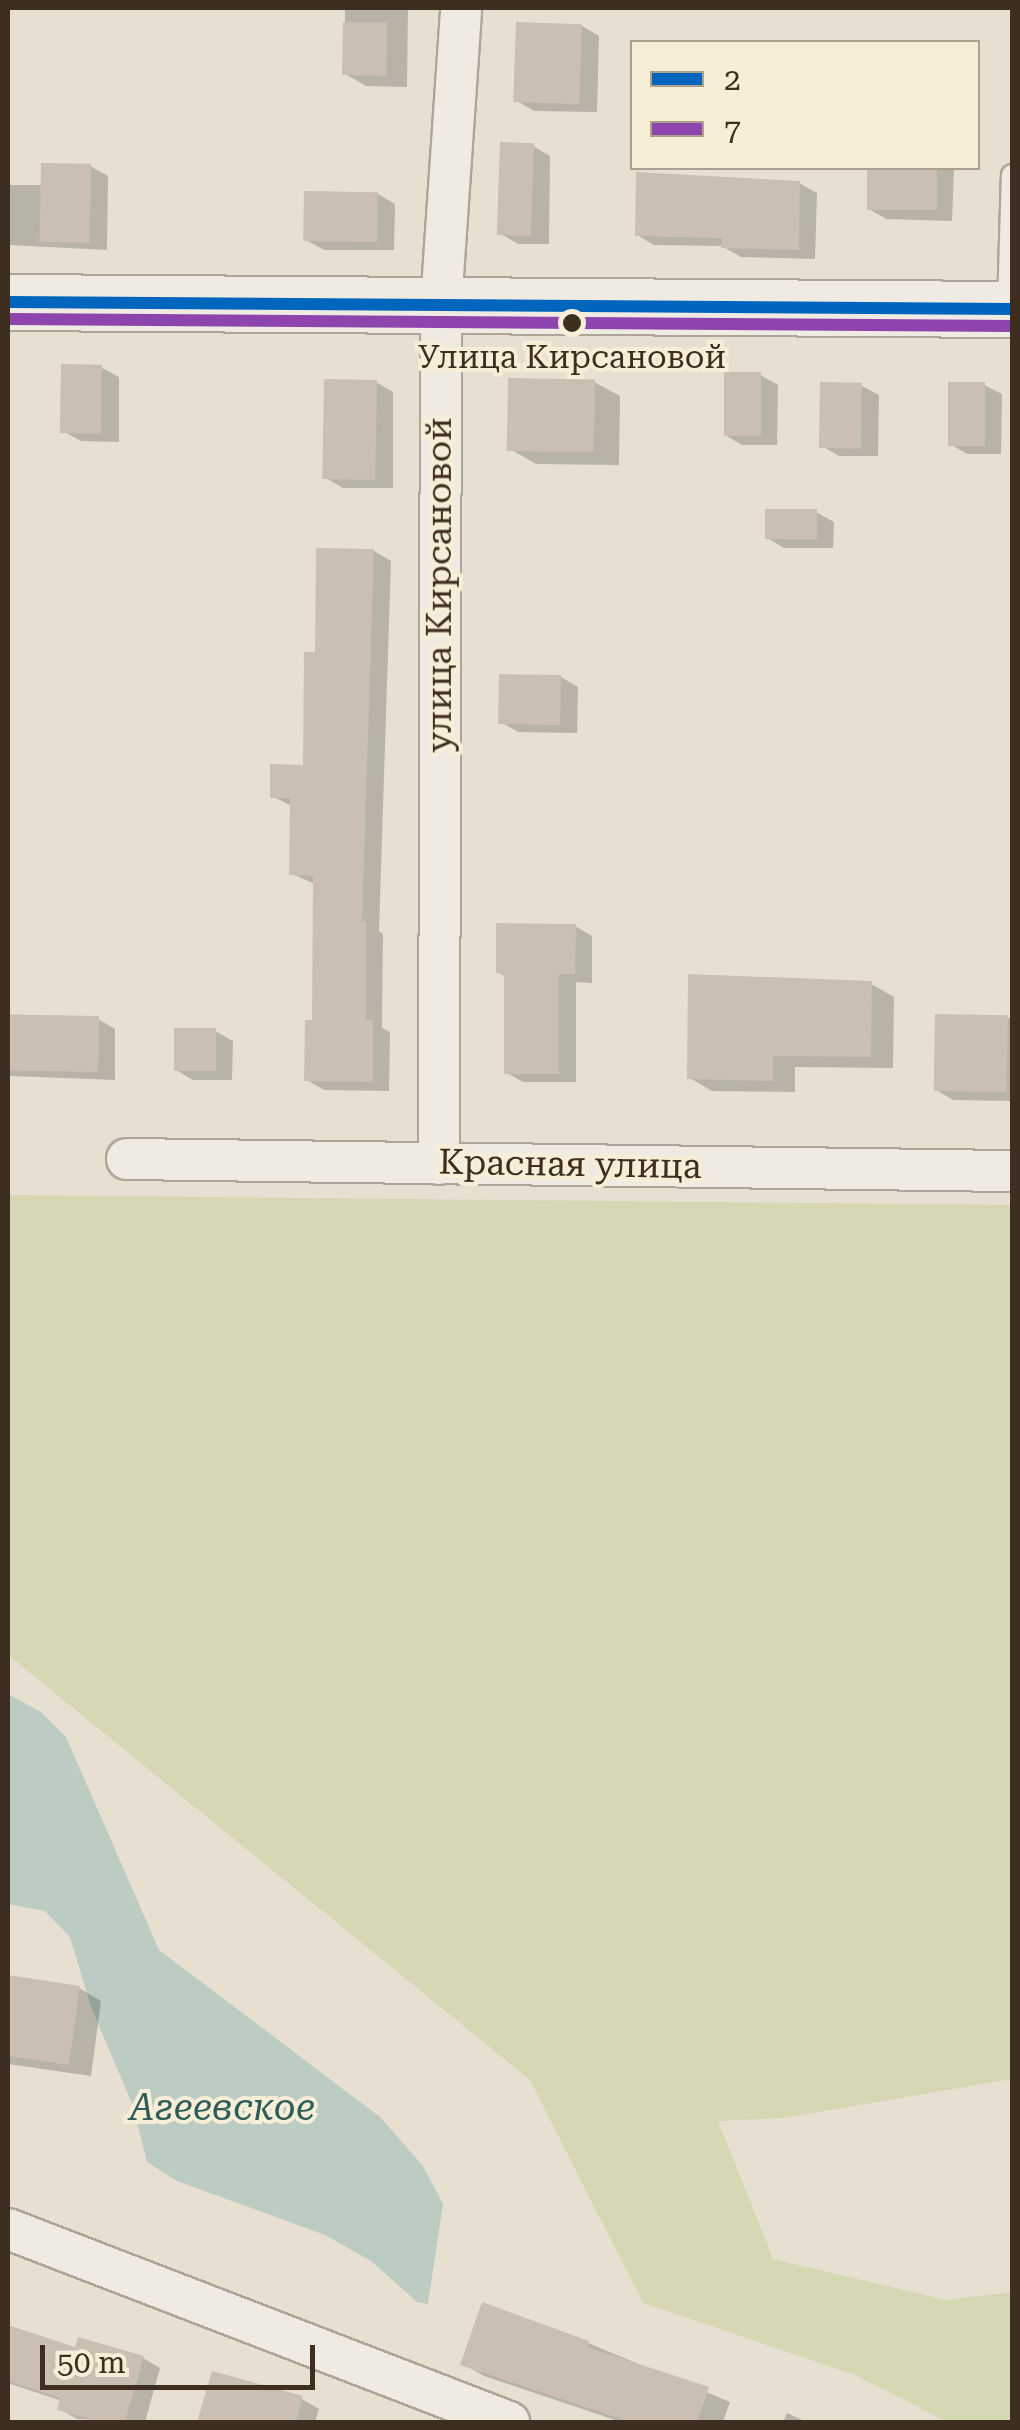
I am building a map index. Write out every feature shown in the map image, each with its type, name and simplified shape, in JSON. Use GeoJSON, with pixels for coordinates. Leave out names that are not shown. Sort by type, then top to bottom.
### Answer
{"type":"FeatureCollection","features":[{"type":"Feature","properties":{"kind":"main road"},"geometry":{"type":"LineString","coordinates":[[8,302],[1010,309]]}},
{"type":"Feature","properties":{"kind":"street","name":"улица Кирсановой"},"geometry":{"type":"LineString","coordinates":[[440,1164],[441,304],[461,8]]}},
{"type":"Feature","properties":{"kind":"street","name":"Красная улица"},"geometry":{"type":"LineString","coordinates":[[127,1159],[1012,1171]]}},
{"type":"Feature","properties":{"kind":"street"},"geometry":{"type":"LineString","coordinates":[[8,2229],[510,2422]]}},
{"type":"Feature","properties":{"kind":"lane"},"geometry":{"type":"LineString","coordinates":[[1010,309],[1012,175]]}},
{"type":"Feature","properties":{"kind":"green space"},"geometry":{"type":"Polygon","coordinates":[[[8,1195],[1012,1205],[1012,2079],[783,2118],[718,2121],[773,2259],[946,2300],[1012,2292],[1012,2422],[947,2422],[855,2375],[643,2303],[530,2080],[8,1655],[8,1195]]]}},
{"type":"Feature","properties":{"kind":"water","name":"Агеевское"},"geometry":{"type":"Polygon","coordinates":[[[8,1694],[41,1712],[66,1737],[159,1950],[380,2117],[423,2166],[443,2204],[428,2304],[417,2302],[371,2261],[325,2235],[177,2181],[147,2162],[133,2106],[91,2007],[70,1937],[45,1911],[8,1904],[8,1694]]]}},
{"type":"Feature","properties":{"kind":"building"},"geometry":{"type":"Polygon","coordinates":[[[343,22],[387,23],[386,76],[342,75],[343,22]]]}},
{"type":"Feature","properties":{"kind":"building"},"geometry":{"type":"Polygon","coordinates":[[[516,22],[582,24],[579,104],[513,102],[516,22]]]}},
{"type":"Feature","properties":{"kind":"building"},"geometry":{"type":"Polygon","coordinates":[[[500,142],[534,143],[531,236],[497,235],[500,142]]]}},
{"type":"Feature","properties":{"kind":"building"},"geometry":{"type":"Polygon","coordinates":[[[41,163],[91,164],[90,243],[40,242],[41,163]]]}},
{"type":"Feature","properties":{"kind":"building"},"geometry":{"type":"Polygon","coordinates":[[[867,170],[937,170],[937,210],[867,210],[867,170]]]}},
{"type":"Feature","properties":{"kind":"building"},"geometry":{"type":"Polygon","coordinates":[[[636,172],[800,181],[799,250],[721,248],[722,238],[635,236],[636,172]]]}},
{"type":"Feature","properties":{"kind":"building"},"geometry":{"type":"Polygon","coordinates":[[[304,191],[378,192],[377,242],[303,241],[304,191]]]}},
{"type":"Feature","properties":{"kind":"building"},"geometry":{"type":"Polygon","coordinates":[[[61,364],[102,365],[101,434],[60,433],[61,364]]]}},
{"type":"Feature","properties":{"kind":"building"},"geometry":{"type":"Polygon","coordinates":[[[724,372],[761,372],[761,436],[724,436],[724,372]]]}},
{"type":"Feature","properties":{"kind":"building"},"geometry":{"type":"Polygon","coordinates":[[[508,378],[595,380],[594,453],[507,451],[508,378]]]}},
{"type":"Feature","properties":{"kind":"building"},"geometry":{"type":"Polygon","coordinates":[[[324,379],[377,380],[375,480],[322,479],[324,379]]]}},
{"type":"Feature","properties":{"kind":"building"},"geometry":{"type":"Polygon","coordinates":[[[820,382],[862,383],[861,449],[819,448],[820,382]]]}},
{"type":"Feature","properties":{"kind":"building"},"geometry":{"type":"Polygon","coordinates":[[[948,382],[985,382],[985,446],[948,446],[948,382]]]}},
{"type":"Feature","properties":{"kind":"building"},"geometry":{"type":"Polygon","coordinates":[[[765,509],[817,509],[817,539],[765,539],[765,509]]]}},
{"type":"Feature","properties":{"kind":"building"},"geometry":{"type":"Polygon","coordinates":[[[316,548],[374,549],[362,921],[366,921],[366,1020],[373,1020],[373,1082],[304,1081],[305,1020],[312,1020],[313,876],[289,875],[290,798],[270,798],[270,764],[303,765],[304,652],[315,652],[316,548]]]}},
{"type":"Feature","properties":{"kind":"building"},"geometry":{"type":"Polygon","coordinates":[[[499,674],[561,675],[560,725],[498,724],[499,674]]]}},
{"type":"Feature","properties":{"kind":"building"},"geometry":{"type":"Polygon","coordinates":[[[496,923],[576,924],[575,974],[559,974],[559,1074],[504,1074],[504,974],[496,973],[496,923]]]}},
{"type":"Feature","properties":{"kind":"building"},"geometry":{"type":"Polygon","coordinates":[[[688,974],[872,981],[871,1057],[773,1056],[773,1081],[687,1079],[688,974]]]}},
{"type":"Feature","properties":{"kind":"building"},"geometry":{"type":"Polygon","coordinates":[[[8,1014],[99,1016],[98,1072],[8,1070],[8,1014]]]}},
{"type":"Feature","properties":{"kind":"building"},"geometry":{"type":"Polygon","coordinates":[[[935,1014],[1008,1015],[1007,1092],[934,1091],[935,1014]]]}},
{"type":"Feature","properties":{"kind":"building"},"geometry":{"type":"Polygon","coordinates":[[[174,1028],[216,1028],[216,1071],[174,1071],[174,1028]]]}},
{"type":"Feature","properties":{"kind":"building"},"geometry":{"type":"Polygon","coordinates":[[[8,1975],[80,1986],[69,2065],[8,2056],[8,1975]]]}},
{"type":"Feature","properties":{"kind":"building"},"geometry":{"type":"Polygon","coordinates":[[[482,2302],[589,2341],[587,2347],[709,2387],[697,2422],[630,2422],[460,2365],[482,2302]]]}},
{"type":"Feature","properties":{"kind":"building"},"geometry":{"type":"Polygon","coordinates":[[[8,2325],[75,2347],[78,2337],[144,2356],[125,2422],[101,2422],[57,2410],[60,2398],[8,2381],[8,2325]]]}},
{"type":"Feature","properties":{"kind":"building"},"geometry":{"type":"Polygon","coordinates":[[[212,2371],[303,2396],[296,2422],[197,2422],[212,2371]]]}},
{"type":"Feature","properties":{"kind":"transit line","name":"2"},"geometry":{"type":"LineString","coordinates":[[8,302],[1012,309]]}},
{"type":"Feature","properties":{"kind":"transit line","name":"7"},"geometry":{"type":"LineString","coordinates":[[8,319],[1012,326]]}},
{"type":"Feature","properties":{"kind":"place","name":"Улица Кирсановой"},"geometry":{"type":"Point","coordinates":[572,323]}}]}
